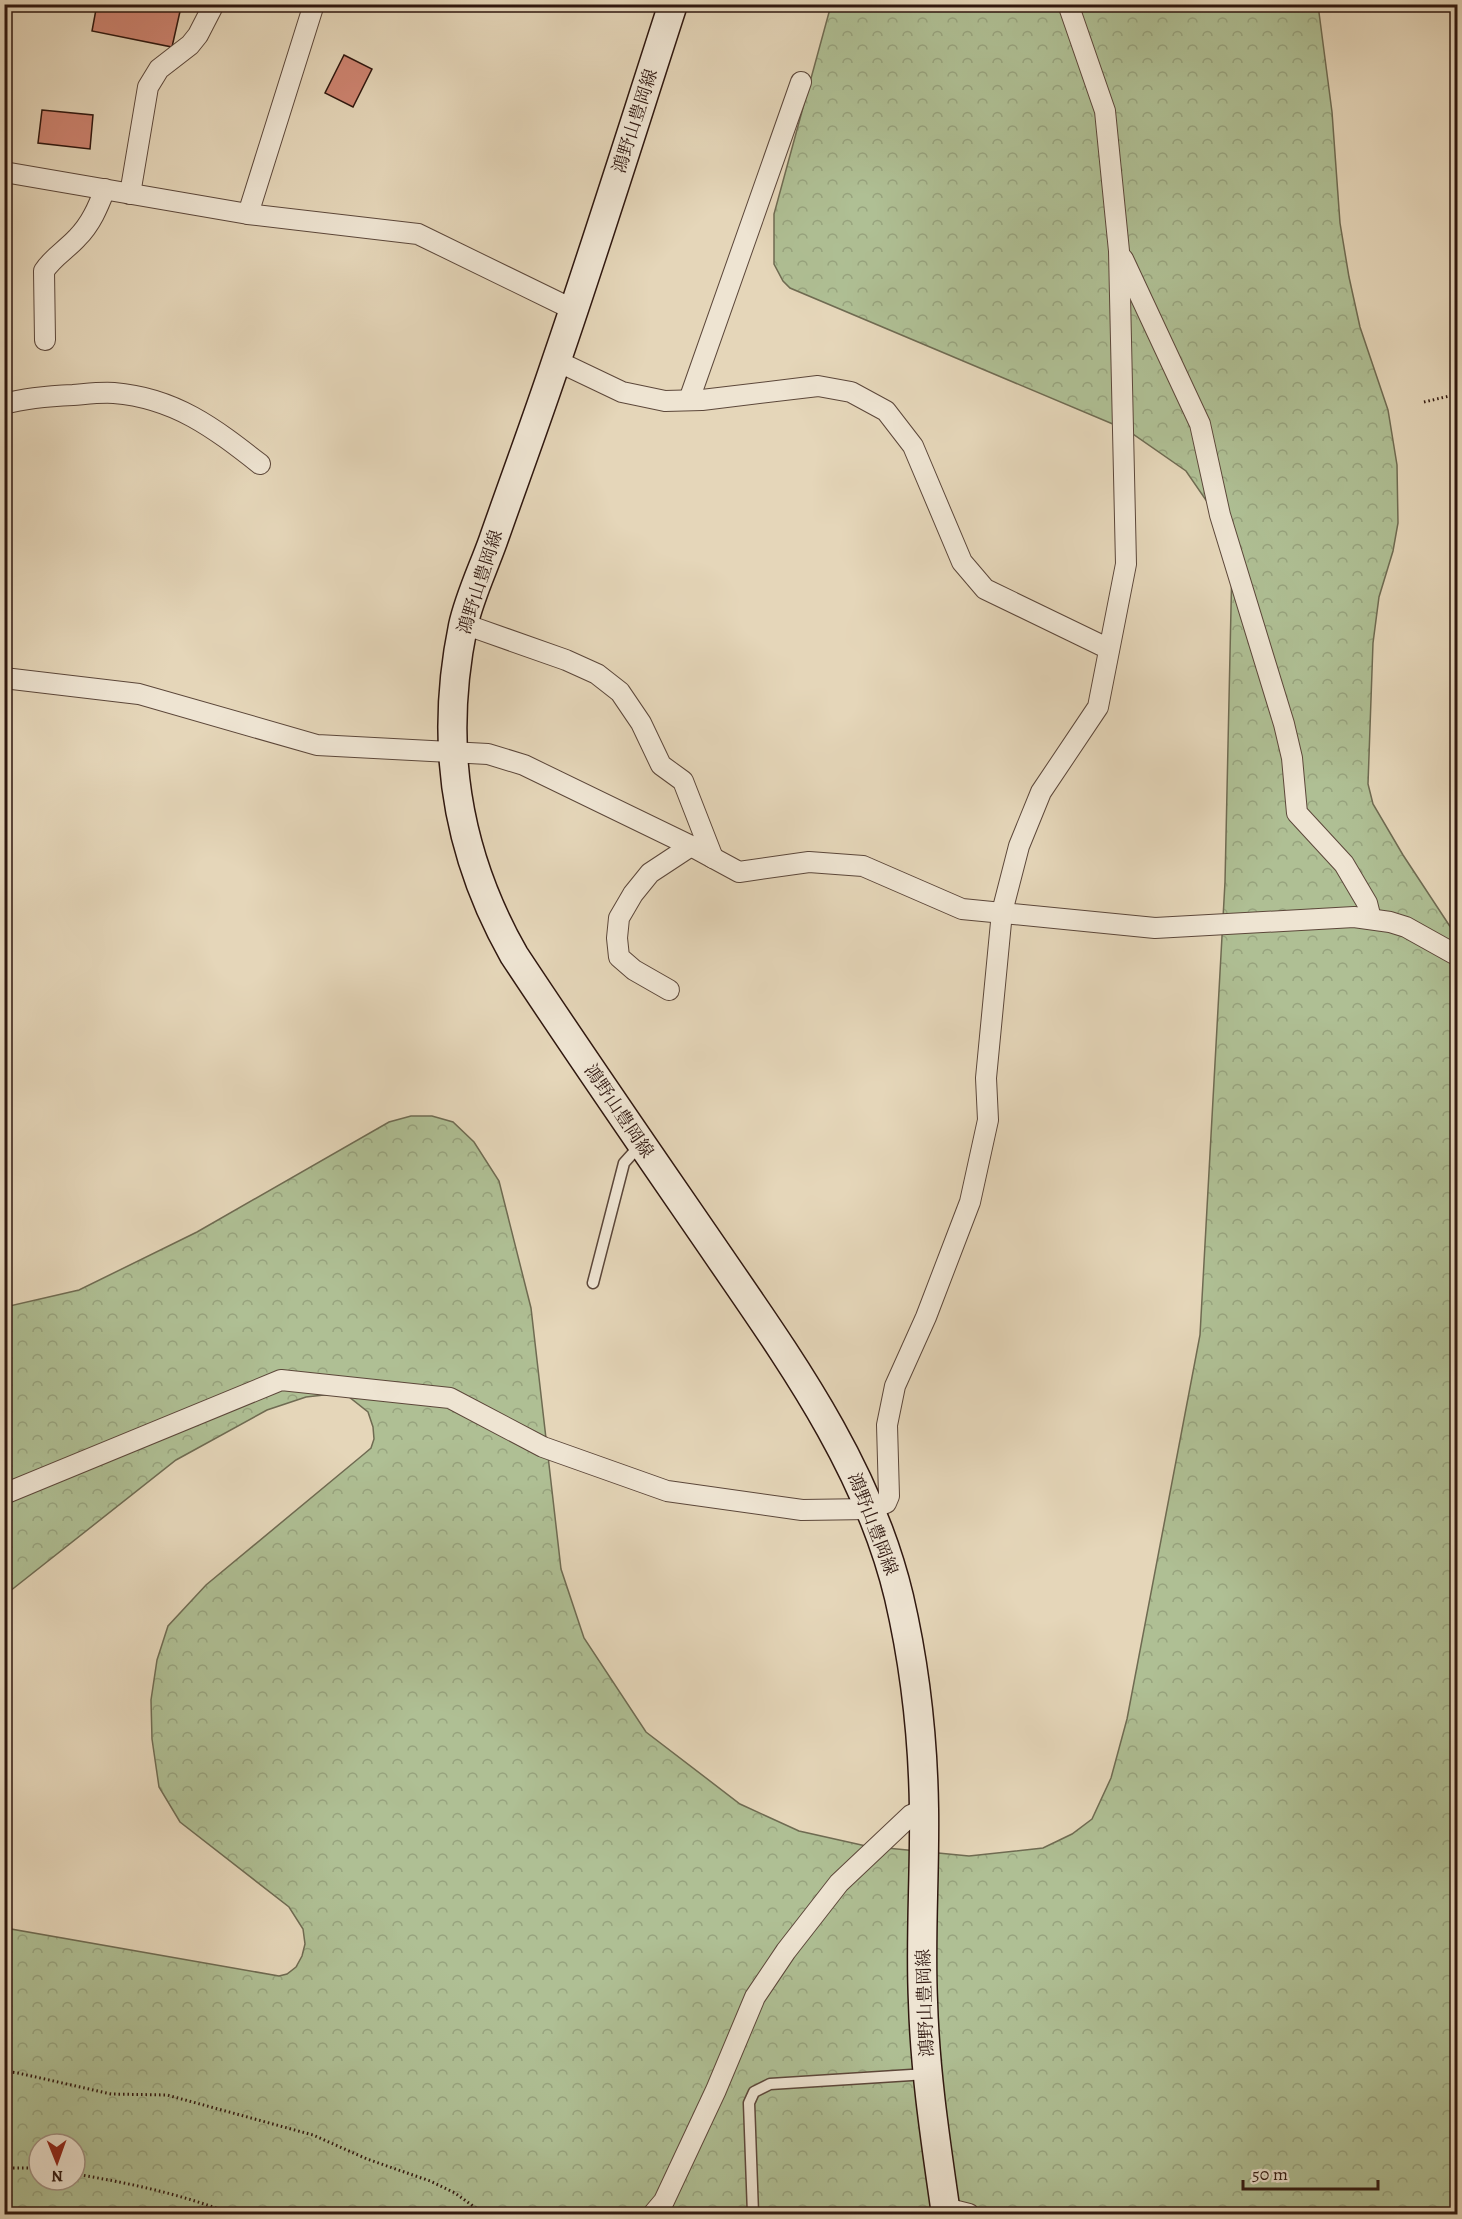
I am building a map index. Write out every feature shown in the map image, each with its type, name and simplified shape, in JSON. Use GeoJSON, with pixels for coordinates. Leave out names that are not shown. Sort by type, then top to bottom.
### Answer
{"type":"FeatureCollection","features":[{"type":"Feature","properties":{"kind":"main road","name":"鴻野山豊岡線"},"geometry":{"type":"LineString","coordinates":[[673,4],[557,361],[464,624],[454,701],[452,751],[459,805],[470,857],[497,922],[514,955],[787,1356],[835,1433],[870,1509],[899,1595],[921,1729],[924,1809],[922,2000],[927,2074],[953,2212]]}},
{"type":"Feature","properties":{"kind":"street"},"geometry":{"type":"LineString","coordinates":[[130,194],[148,87],[159,69],[190,45],[198,35],[214,4]]}},
{"type":"Feature","properties":{"kind":"street"},"geometry":{"type":"LineString","coordinates":[[248,214],[314,4]]}},
{"type":"Feature","properties":{"kind":"street"},"geometry":{"type":"LineString","coordinates":[[4,1494],[281,1380],[450,1398],[543,1447],[667,1491],[802,1510],[870,1509],[886,1503],[889,1496],[887,1425],[895,1386],[926,1317],[970,1202],[988,1120],[986,1078],[1002,912],[1019,846],[1041,792],[1098,707],[1126,564],[1119,251],[1105,111],[1068,4]]}},
{"type":"Feature","properties":{"kind":"street"},"geometry":{"type":"LineString","coordinates":[[689,400],[801,82]]}},
{"type":"Feature","properties":{"kind":"street"},"geometry":{"type":"LineString","coordinates":[[4,172],[248,214],[418,234],[574,310]]}},
{"type":"Feature","properties":{"kind":"street"},"geometry":{"type":"LineString","coordinates":[[45,340],[44,271],[50,262],[78,238],[94,216],[105,189]]}},
{"type":"Feature","properties":{"kind":"street"},"geometry":{"type":"LineString","coordinates":[[1119,251],[1200,424],[1220,515],[1284,724],[1292,759],[1298,813],[1344,864],[1367,903],[1371,919]]}},
{"type":"Feature","properties":{"kind":"street"},"geometry":{"type":"LineString","coordinates":[[557,361],[622,392],[665,401],[818,386],[851,392],[885,411],[913,446],[962,562],[985,589],[1109,650]]}},
{"type":"Feature","properties":{"kind":"street"},"geometry":{"type":"LineString","coordinates":[[4,404],[61,396],[112,393],[143,397],[177,408],[215,428],[260,464]]}},
{"type":"Feature","properties":{"kind":"street"},"geometry":{"type":"LineString","coordinates":[[464,624],[566,660],[597,674],[620,692],[641,723],[661,765],[682,781],[713,858]]}},
{"type":"Feature","properties":{"kind":"street"},"geometry":{"type":"LineString","coordinates":[[4,678],[139,694],[317,745],[488,754],[524,765],[691,846],[739,872],[809,862],[863,867],[962,909],[1155,928],[1354,917],[1406,927],[1458,956]]}},
{"type":"Feature","properties":{"kind":"street"},"geometry":{"type":"LineString","coordinates":[[669,990],[634,970],[619,957],[617,939],[620,918],[633,894],[650,873],[691,846]]}},
{"type":"Feature","properties":{"kind":"street"},"geometry":{"type":"LineString","coordinates":[[653,2214],[664,2201],[716,2090],[755,1997],[786,1951],[839,1882],[912,1815],[924,1809]]}},
{"type":"Feature","properties":{"kind":"lane"},"geometry":{"type":"LineString","coordinates":[[593,1283],[624,1162],[641,1143]]}},
{"type":"Feature","properties":{"kind":"lane"},"geometry":{"type":"LineString","coordinates":[[753,2214],[749,2103],[754,2092],[770,2084],[927,2074]]}},
{"type":"Feature","properties":{"kind":"path"},"geometry":{"type":"LineString","coordinates":[[1424,402],[1458,394]]}},
{"type":"Feature","properties":{"kind":"path"},"geometry":{"type":"LineString","coordinates":[[4,2071],[111,2094],[167,2095],[313,2134],[367,2159],[430,2181],[455,2193],[484,2214]]}},
{"type":"Feature","properties":{"kind":"path"},"geometry":{"type":"LineString","coordinates":[[4,2168],[27,2168]]}},
{"type":"Feature","properties":{"kind":"path"},"geometry":{"type":"LineString","coordinates":[[87,2176],[198,2200],[232,2214]]}},
{"type":"Feature","properties":{"kind":"green space"},"geometry":{"type":"Polygon","coordinates":[[[831,5],[1318,5],[1332,112],[1340,223],[1349,277],[1360,327],[1388,410],[1397,465],[1398,523],[1393,551],[1379,597],[1373,643],[1368,784],[1373,804],[1403,855],[1457,937],[1457,2214],[5,2214],[5,1928],[279,1976],[287,1974],[296,1967],[302,1956],[305,1944],[303,1929],[289,1907],[180,1822],[159,1787],[152,1739],[151,1700],[157,1660],[168,1626],[206,1585],[371,1448],[374,1439],[368,1412],[349,1397],[333,1394],[306,1397],[267,1410],[176,1460],[5,1595],[5,1307],[79,1290],[197,1232],[389,1122],[411,1116],[432,1116],[453,1122],[474,1142],[499,1181],[531,1308],[561,1569],[584,1638],[646,1732],[740,1804],[799,1831],[866,1846],[969,1856],[1043,1848],[1072,1834],[1092,1819],[1111,1778],[1127,1719],[1200,1335],[1225,882],[1232,563],[1208,503],[1186,471],[1127,430],[790,288],[783,281],[774,264],[774,214],[831,5]]]}},
{"type":"Feature","properties":{"kind":"building"},"geometry":{"type":"Polygon","coordinates":[[[97,4],[170,4],[181,7],[172,47],[92,31],[97,4]]]}},
{"type":"Feature","properties":{"kind":"building"},"geometry":{"type":"Polygon","coordinates":[[[344,55],[372,69],[353,107],[325,93],[344,55]]]}},
{"type":"Feature","properties":{"kind":"building"},"geometry":{"type":"Polygon","coordinates":[[[42,110],[93,115],[90,149],[38,143],[42,110]]]}}]}
